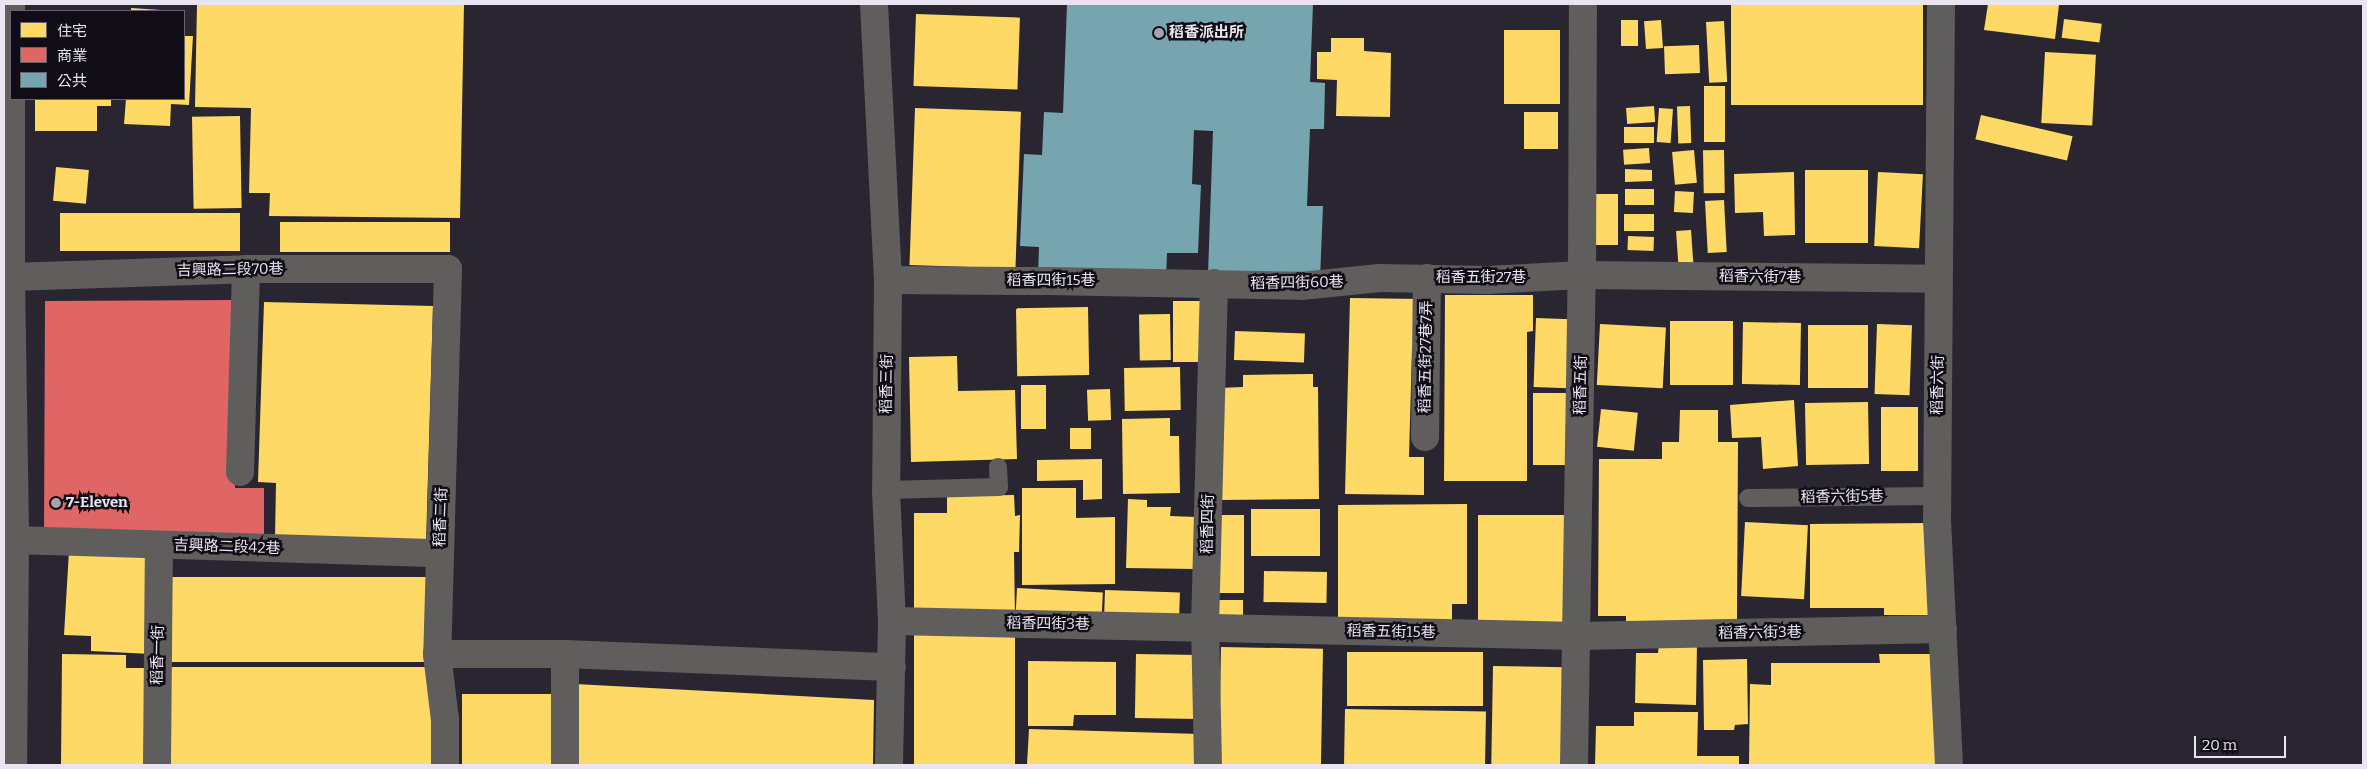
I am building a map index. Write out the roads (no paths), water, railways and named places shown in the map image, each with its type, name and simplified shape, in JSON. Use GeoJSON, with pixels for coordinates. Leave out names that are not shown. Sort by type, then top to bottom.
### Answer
{"type":"FeatureCollection","features":[{"type":"Feature","properties":{"kind":"street","name":"稻香三街"},"geometry":{"type":"LineString","coordinates":[[874,4],[888,280],[886,490],[892,621],[889,765]]}},
{"type":"Feature","properties":{"kind":"street","name":"稻香五街"},"geometry":{"type":"LineString","coordinates":[[1574,765],[1582,275],[1583,4]]}},
{"type":"Feature","properties":{"kind":"street","name":"稻香六街"},"geometry":{"type":"LineString","coordinates":[[1941,4],[1937,496],[1949,765]]}},
{"type":"Feature","properties":{"kind":"street"},"geometry":{"type":"LineString","coordinates":[[11,100],[9,544],[13,765]]}},
{"type":"Feature","properties":{"kind":"street"},"geometry":{"type":"LineString","coordinates":[[240,472],[246,269]]}},
{"type":"Feature","properties":{"kind":"street","name":"吉興路二段70巷"},"geometry":{"type":"LineString","coordinates":[[11,277],[246,269],[448,269]]}},
{"type":"Feature","properties":{"kind":"street","name":"稻香二街"},"geometry":{"type":"LineString","coordinates":[[445,765],[445,720],[437,654],[448,269]]}},
{"type":"Feature","properties":{"kind":"street","name":"稻香五街27巷"},"geometry":{"type":"LineString","coordinates":[[1380,278],[1488,280],[1582,275]]}},
{"type":"Feature","properties":{"kind":"street","name":"稻香六街7巷"},"geometry":{"type":"LineString","coordinates":[[1582,275],[1938,279]]}},
{"type":"Feature","properties":{"kind":"street","name":"稻香四街60巷"},"geometry":{"type":"LineString","coordinates":[[1214,283],[1301,286],[1380,278]]}},
{"type":"Feature","properties":{"kind":"street","name":"稻香五街27巷7弄"},"geometry":{"type":"LineString","coordinates":[[1425,437],[1427,278]]}},
{"type":"Feature","properties":{"kind":"street","name":"稻香四街15巷"},"geometry":{"type":"LineString","coordinates":[[888,280],[1214,283]]}},
{"type":"Feature","properties":{"kind":"street","name":"稻香四街"},"geometry":{"type":"LineString","coordinates":[[1208,765],[1205,627],[1214,283]]}},
{"type":"Feature","properties":{"kind":"street","name":"吉興路二段42巷"},"geometry":{"type":"LineString","coordinates":[[9,544],[159,545],[439,553]]}},
{"type":"Feature","properties":{"kind":"street","name":"稻香一街"},"geometry":{"type":"LineString","coordinates":[[157,765],[159,545]]}},
{"type":"Feature","properties":{"kind":"street","name":"稻香四街3巷"},"geometry":{"type":"LineString","coordinates":[[892,621],[1205,627]]}},
{"type":"Feature","properties":{"kind":"street","name":"稻香五街15巷"},"geometry":{"type":"LineString","coordinates":[[1205,627],[1577,636]]}},
{"type":"Feature","properties":{"kind":"street","name":"稻香六街3巷"},"geometry":{"type":"LineString","coordinates":[[1577,636],[1943,629]]}},
{"type":"Feature","properties":{"kind":"street"},"geometry":{"type":"LineString","coordinates":[[437,654],[565,654],[892,667]]}},
{"type":"Feature","properties":{"kind":"street"},"geometry":{"type":"LineString","coordinates":[[565,654],[565,765]]}},
{"type":"Feature","properties":{"kind":"lane"},"geometry":{"type":"LineString","coordinates":[[886,490],[1000,487],[998,467]]}},
{"type":"Feature","properties":{"kind":"lane","name":"稻香六街5巷"},"geometry":{"type":"LineString","coordinates":[[1748,498],[1937,496]]}},
{"type":"Feature","properties":{"kind":"place","name":"稻香派出所"},"geometry":{"type":"Point","coordinates":[1159,33]}},
{"type":"Feature","properties":{"kind":"place","name":"7-Eleven"},"geometry":{"type":"Point","coordinates":[56,503]}}]}
